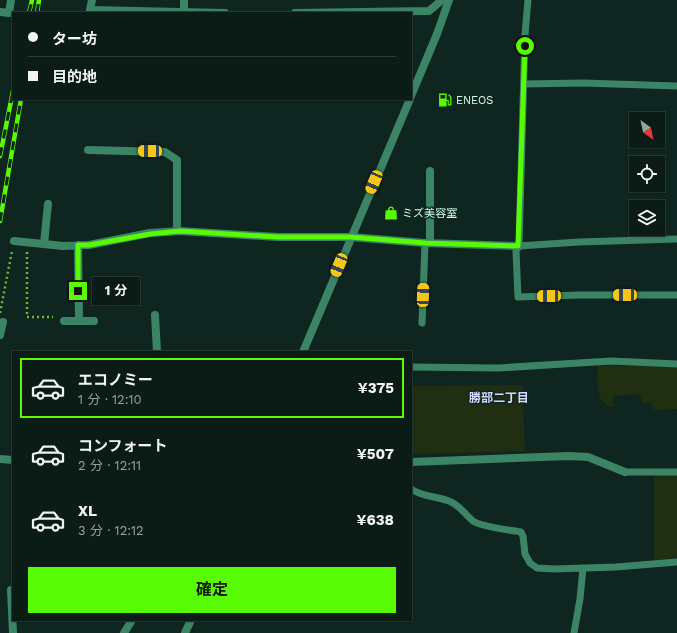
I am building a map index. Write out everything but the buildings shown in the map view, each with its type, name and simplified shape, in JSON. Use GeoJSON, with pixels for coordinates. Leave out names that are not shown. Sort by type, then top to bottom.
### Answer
{"type":"FeatureCollection","features":[{"type":"Feature","properties":{"kind":"street"},"geometry":{"type":"LineString","coordinates":[[0,12],[9,13],[11,0]]}},
{"type":"Feature","properties":{"kind":"street"},"geometry":{"type":"LineString","coordinates":[[92,0],[90,10],[184,12],[184,0]]}},
{"type":"Feature","properties":{"kind":"street"},"geometry":{"type":"LineString","coordinates":[[362,12],[429,11],[442,0]]}},
{"type":"Feature","properties":{"kind":"street"},"geometry":{"type":"LineString","coordinates":[[412,94],[437,34],[449,0]]}},
{"type":"Feature","properties":{"kind":"street"},"geometry":{"type":"LineString","coordinates":[[303,351],[410,100]]}},
{"type":"Feature","properties":{"kind":"street"},"geometry":{"type":"LineString","coordinates":[[88,150],[165,152],[177,160],[177,231]]}},
{"type":"Feature","properties":{"kind":"street"},"geometry":{"type":"LineString","coordinates":[[427,243],[430,170]]}},
{"type":"Feature","properties":{"kind":"street"},"geometry":{"type":"LineString","coordinates":[[44,244],[48,204]]}},
{"type":"Feature","properties":{"kind":"street"},"geometry":{"type":"LineString","coordinates":[[14,241],[63,246],[89,245],[150,234],[177,231],[278,237],[351,237],[427,243],[518,246]]}},
{"type":"Feature","properties":{"kind":"street"},"geometry":{"type":"LineString","coordinates":[[78,245],[79,321]]}},
{"type":"Feature","properties":{"kind":"street"},"geometry":{"type":"LineString","coordinates":[[155,315],[157,351]]}},
{"type":"Feature","properties":{"kind":"street"},"geometry":{"type":"LineString","coordinates":[[64,321],[94,321]]}},
{"type":"Feature","properties":{"kind":"street"},"geometry":{"type":"LineString","coordinates":[[0,335],[3,322]]}},
{"type":"Feature","properties":{"kind":"street"},"geometry":{"type":"LineString","coordinates":[[412,462],[569,456],[588,457],[626,472]]}},
{"type":"Feature","properties":{"kind":"street"},"geometry":{"type":"LineString","coordinates":[[0,459],[12,460]]}},
{"type":"Feature","properties":{"kind":"street"},"geometry":{"type":"LineString","coordinates":[[11,590],[12,612]]}},
{"type":"Feature","properties":{"kind":"street"},"geometry":{"type":"LineString","coordinates":[[12,621],[13,633]]}},
{"type":"Feature","properties":{"kind":"street"},"geometry":{"type":"LineString","coordinates":[[124,633],[131,621]]}},
{"type":"Feature","properties":{"kind":"street"},"geometry":{"type":"LineString","coordinates":[[185,633],[191,621]]}},
{"type":"Feature","properties":{"kind":"lane"},"geometry":{"type":"LineString","coordinates":[[528,0],[525,34],[518,246],[516,251],[518,297],[580,295],[677,295]]}},
{"type":"Feature","properties":{"kind":"lane"},"geometry":{"type":"LineString","coordinates":[[524,84],[583,82],[677,86]]}},
{"type":"Feature","properties":{"kind":"lane"},"geometry":{"type":"LineString","coordinates":[[518,246],[579,242],[677,239]]}},
{"type":"Feature","properties":{"kind":"lane"},"geometry":{"type":"LineString","coordinates":[[422,323],[427,243]]}},
{"type":"Feature","properties":{"kind":"lane"},"geometry":{"type":"LineString","coordinates":[[412,367],[498,368],[611,361],[677,364]]}},
{"type":"Feature","properties":{"kind":"lane"},"geometry":{"type":"LineString","coordinates":[[626,472],[677,472]]}},
{"type":"Feature","properties":{"kind":"lane"},"geometry":{"type":"LineString","coordinates":[[412,489],[424,495],[449,501],[458,505],[474,521],[480,524],[521,532],[524,536],[526,554],[530,563],[537,568],[554,569],[616,567],[677,562]]}},
{"type":"Feature","properties":{"kind":"lane"},"geometry":{"type":"LineString","coordinates":[[574,633],[580,599],[583,568]]}},
{"type":"Feature","properties":{"kind":"path"},"geometry":{"type":"LineString","coordinates":[[0,313],[14,241]]}},
{"type":"Feature","properties":{"kind":"path"},"geometry":{"type":"LineString","coordinates":[[26,242],[27,317],[61,317],[64,321]]}},
{"type":"Feature","properties":{"kind":"green space"},"geometry":{"type":"Polygon","coordinates":[[[598,365],[677,367],[677,409],[654,410],[651,402],[642,403],[641,394],[613,396],[614,406],[609,407],[600,398],[597,383],[598,365]]]}},
{"type":"Feature","properties":{"kind":"green space"},"geometry":{"type":"Polygon","coordinates":[[[522,385],[525,451],[412,454],[412,386],[522,385]]]}},
{"type":"Feature","properties":{"kind":"green space"},"geometry":{"type":"Polygon","coordinates":[[[654,475],[677,475],[677,558],[654,560],[654,475]]]}},
{"type":"Feature","properties":{"kind":"railway"},"geometry":{"type":"LineString","coordinates":[[29,12],[32,0]]}},
{"type":"Feature","properties":{"kind":"railway"},"geometry":{"type":"LineString","coordinates":[[37,12],[39,0]]}},
{"type":"Feature","properties":{"kind":"railway"},"geometry":{"type":"LineString","coordinates":[[0,156],[12,96]]}},
{"type":"Feature","properties":{"kind":"railway"},"geometry":{"type":"LineString","coordinates":[[0,221],[21,100]]}},
{"type":"Feature","properties":{"kind":"place","name":"ENEOS"},"geometry":{"type":"Point","coordinates":[445,100]}},
{"type":"Feature","properties":{"kind":"place","name":"ミズ美容室"},"geometry":{"type":"Point","coordinates":[391,213]}},
{"type":"Feature","properties":{"kind":"district","name":"勝部二丁目"},"geometry":{"type":"Point","coordinates":[499,398]}},
{"type":"Feature","properties":{"kind":"route"},"geometry":{"type":"LineString","coordinates":[[78,291],[78,245],[89,245],[150,234],[180,231],[278,237],[351,237],[425,243],[518,246],[525,46]]}}]}
